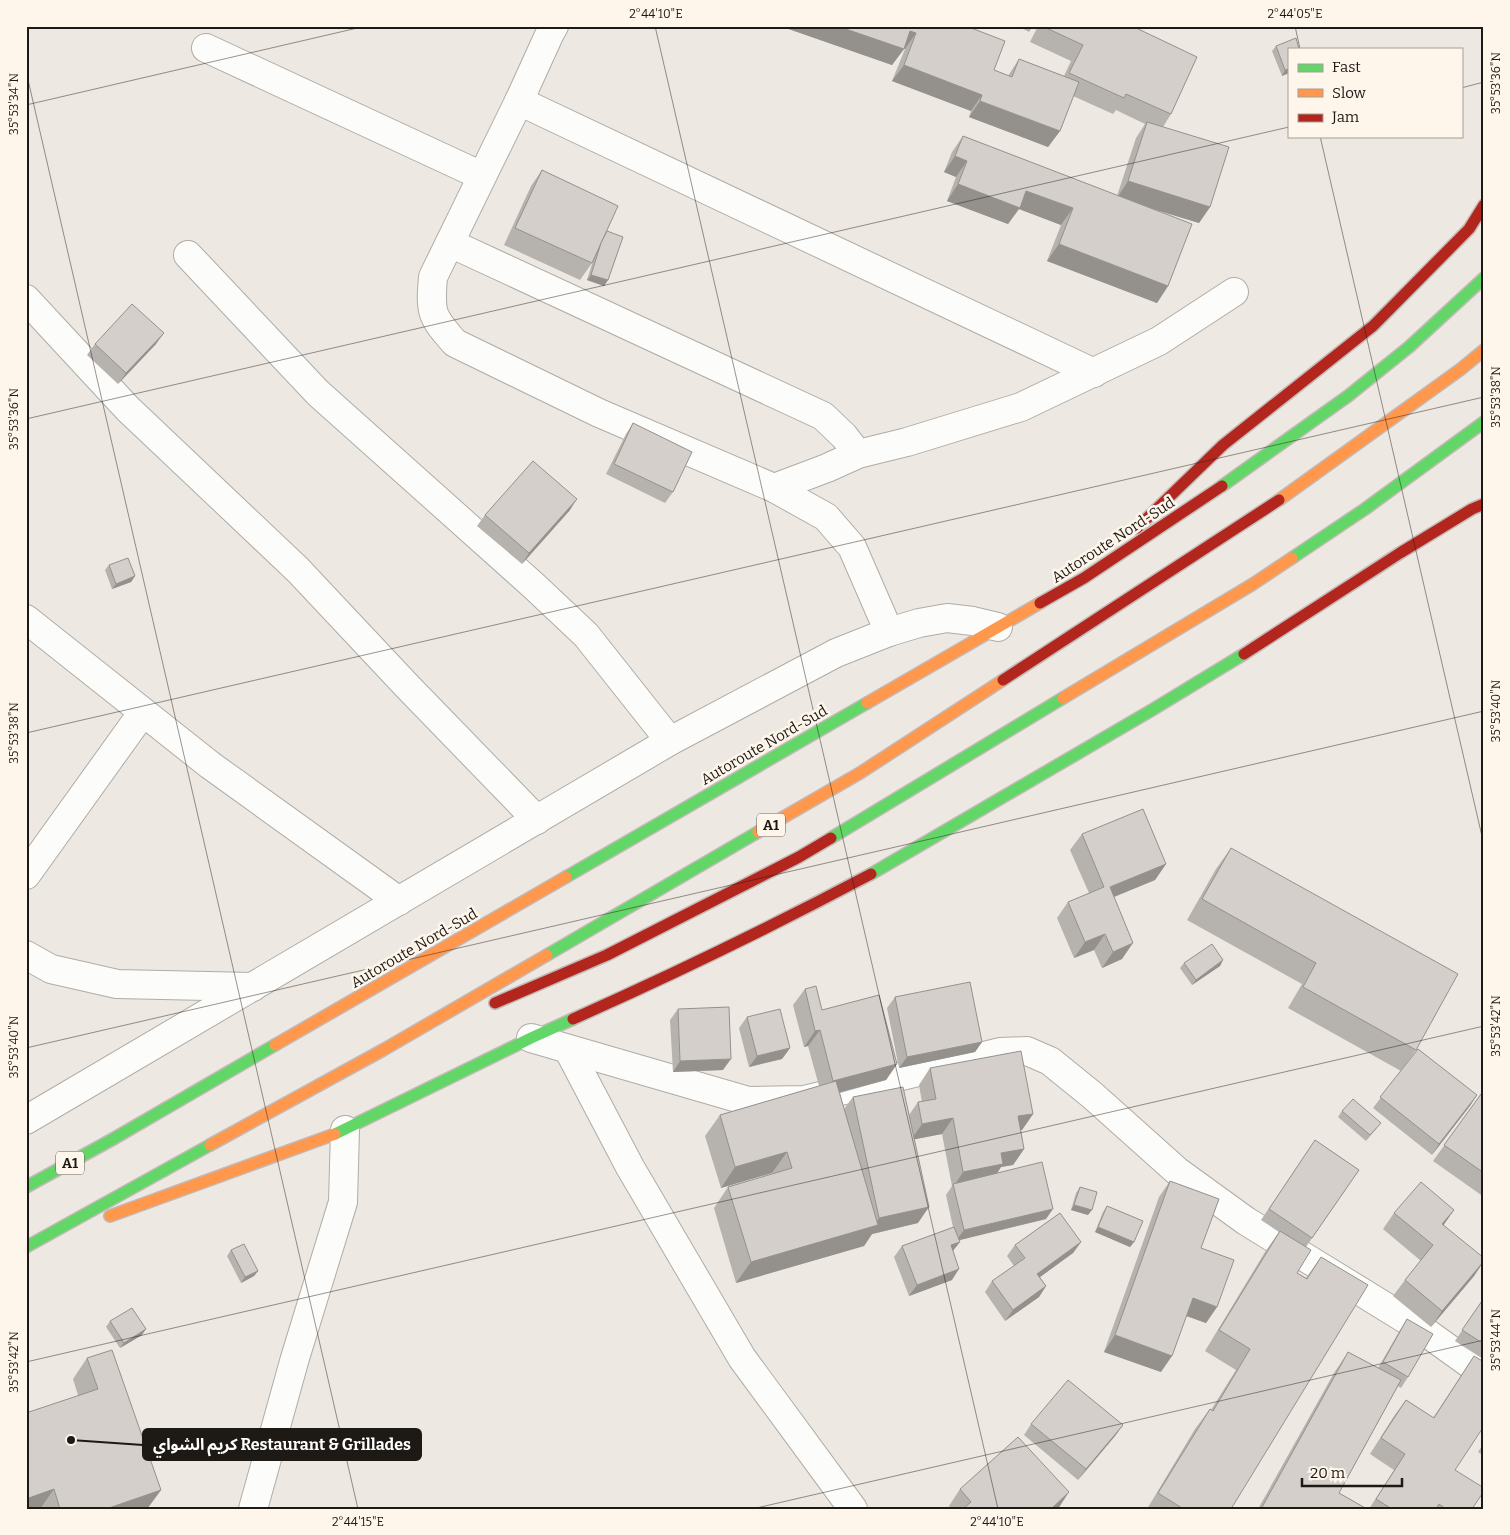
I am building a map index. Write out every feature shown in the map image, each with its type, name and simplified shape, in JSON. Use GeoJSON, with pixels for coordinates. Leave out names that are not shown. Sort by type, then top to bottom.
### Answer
{"type":"FeatureCollection","features":[{"type":"Feature","properties":{"kind":"highway"},"geometry":{"type":"LineString","coordinates":[[1084,578],[1224,444],[1373,326],[1469,229],[1484,205]]}},
{"type":"Feature","properties":{"kind":"highway","name":"Autoroute Nord-Sud"},"geometry":{"type":"LineString","coordinates":[[26,1187],[148,1119],[1084,578],[1224,485],[1348,396],[1408,347],[1484,278]]}},
{"type":"Feature","properties":{"kind":"highway","name":"A1"},"geometry":{"type":"LineString","coordinates":[[26,1247],[383,1050],[860,773],[1258,515],[1461,369],[1484,350]]}},
{"type":"Feature","properties":{"kind":"highway"},"geometry":{"type":"LineString","coordinates":[[482,1008],[607,955],[799,856],[1252,584],[1365,509],[1484,422]]}},
{"type":"Feature","properties":{"kind":"highway"},"geometry":{"type":"LineString","coordinates":[[26,1247],[345,1130],[531,1038],[675,973],[763,930],[870,874],[1152,710],[1281,631],[1400,553],[1472,509],[1484,504]]}},
{"type":"Feature","properties":{"kind":"highway"},"geometry":{"type":"LineString","coordinates":[[383,1050],[464,1016]]}},
{"type":"Feature","properties":{"kind":"street"},"geometry":{"type":"LineString","coordinates":[[547,28],[519,101],[433,277],[431,304],[438,323],[455,343],[599,413],[774,488],[826,517],[852,547],[889,632]]}},
{"type":"Feature","properties":{"kind":"street"},"geometry":{"type":"LineString","coordinates":[[206,48],[482,176]]}},
{"type":"Feature","properties":{"kind":"street"},"geometry":{"type":"LineString","coordinates":[[519,101],[1094,373]]}},
{"type":"Feature","properties":{"kind":"street"},"geometry":{"type":"LineString","coordinates":[[450,244],[823,416],[844,436],[858,454]]}},
{"type":"Feature","properties":{"kind":"street"},"geometry":{"type":"LineString","coordinates":[[188,255],[318,393],[534,586],[586,635],[670,742]]}},
{"type":"Feature","properties":{"kind":"street"},"geometry":{"type":"LineString","coordinates":[[774,488],[858,454],[907,442],[1021,407],[1159,341],[1234,292]]}},
{"type":"Feature","properties":{"kind":"street"},"geometry":{"type":"LineString","coordinates":[[26,299],[128,409],[298,570],[407,686],[538,820]]}},
{"type":"Feature","properties":{"kind":"street"},"geometry":{"type":"LineString","coordinates":[[26,1120],[670,742],[836,653],[889,632],[919,623],[947,618],[998,627]]}},
{"type":"Feature","properties":{"kind":"street"},"geometry":{"type":"LineString","coordinates":[[26,619],[210,765],[399,901]]}},
{"type":"Feature","properties":{"kind":"street"},"geometry":{"type":"LineString","coordinates":[[26,875],[143,712]]}},
{"type":"Feature","properties":{"kind":"street"},"geometry":{"type":"LineString","coordinates":[[26,955],[51,969],[117,984],[253,987]]}},
{"type":"Feature","properties":{"kind":"street"},"geometry":{"type":"LineString","coordinates":[[531,1038],[748,1102],[804,1100],[1000,1052],[1027,1051],[1050,1061],[1092,1095],[1177,1171],[1246,1221],[1420,1328],[1484,1374]]}},
{"type":"Feature","properties":{"kind":"street"},"geometry":{"type":"LineString","coordinates":[[568,1049],[630,1167],[742,1358],[853,1509]]}},
{"type":"Feature","properties":{"kind":"street"},"geometry":{"type":"LineString","coordinates":[[253,1509],[295,1358],[343,1202],[345,1130]]}},
{"type":"Feature","properties":{"kind":"building"},"geometry":{"type":"Polygon","coordinates":[[[837,26],[966,26],[1005,41],[994,70],[1012,77],[1019,59],[1079,82],[1060,131],[980,101],[982,95],[904,65],[916,33],[910,31],[904,49],[837,26]]]}},
{"type":"Feature","properties":{"kind":"building"},"geometry":{"type":"Polygon","coordinates":[[[1042,26],[1132,26],[1197,57],[1171,114],[1126,94],[1124,98],[1069,73],[1083,45],[1042,26]]]}},
{"type":"Feature","properties":{"kind":"building"},"geometry":{"type":"Polygon","coordinates":[[[1296,38],[1299,48],[1288,48],[1288,69],[1285,70],[1276,46],[1296,38]]]}},
{"type":"Feature","properties":{"kind":"building"},"geometry":{"type":"Polygon","coordinates":[[[1147,122],[1229,147],[1210,207],[1128,181],[1147,122]]]}},
{"type":"Feature","properties":{"kind":"building"},"geometry":{"type":"Polygon","coordinates":[[[963,136],[1192,224],[1168,286],[1059,244],[1073,208],[1026,191],[1020,208],[958,184],[967,161],[955,156],[963,136]]]}},
{"type":"Feature","properties":{"kind":"building"},"geometry":{"type":"Polygon","coordinates":[[[542,170],[618,206],[592,263],[515,228],[542,170]]]}},
{"type":"Feature","properties":{"kind":"building"},"geometry":{"type":"Polygon","coordinates":[[[607,231],[623,237],[608,280],[591,275],[601,243],[607,231]]]}},
{"type":"Feature","properties":{"kind":"building"},"geometry":{"type":"Polygon","coordinates":[[[132,304],[164,333],[126,373],[95,344],[132,304]]]}},
{"type":"Feature","properties":{"kind":"building"},"geometry":{"type":"Polygon","coordinates":[[[633,423],[692,452],[673,492],[614,464],[633,423]]]}},
{"type":"Feature","properties":{"kind":"building"},"geometry":{"type":"Polygon","coordinates":[[[533,461],[577,499],[529,553],[485,515],[533,461]]]}},
{"type":"Feature","properties":{"kind":"building"},"geometry":{"type":"Polygon","coordinates":[[[128,558],[135,576],[116,584],[109,565],[128,558]]]}},
{"type":"Feature","properties":{"kind":"building"},"geometry":{"type":"Polygon","coordinates":[[[1143,809],[1166,864],[1110,887],[1133,943],[1113,952],[1105,934],[1085,942],[1068,902],[1104,887],[1082,834],[1143,809]]]}},
{"type":"Feature","properties":{"kind":"building"},"geometry":{"type":"Polygon","coordinates":[[[1231,848],[1458,974],[1416,1050],[1303,987],[1316,963],[1202,899],[1231,848]]]}},
{"type":"Feature","properties":{"kind":"building"},"geometry":{"type":"Polygon","coordinates":[[[1212,944],[1223,960],[1196,980],[1184,963],[1212,944]]]}},
{"type":"Feature","properties":{"kind":"building"},"geometry":{"type":"Polygon","coordinates":[[[970,982],[982,1042],[907,1057],[895,997],[970,982]]]}},
{"type":"Feature","properties":{"kind":"building"},"geometry":{"type":"Polygon","coordinates":[[[816,986],[822,1010],[879,995],[897,1064],[833,1081],[820,1030],[815,1031],[805,989],[816,986]]]}},
{"type":"Feature","properties":{"kind":"building"},"geometry":{"type":"Polygon","coordinates":[[[729,1007],[731,1059],[680,1061],[678,1009],[729,1007]]]}},
{"type":"Feature","properties":{"kind":"building"},"geometry":{"type":"Polygon","coordinates":[[[780,1009],[790,1048],[757,1056],[747,1017],[780,1009]]]}},
{"type":"Feature","properties":{"kind":"building"},"geometry":{"type":"Polygon","coordinates":[[[1418,1049],[1477,1095],[1439,1144],[1380,1097],[1418,1049]]]}},
{"type":"Feature","properties":{"kind":"building"},"geometry":{"type":"Polygon","coordinates":[[[1021,1051],[1033,1114],[1018,1116],[1024,1149],[1001,1153],[1003,1164],[963,1172],[953,1118],[922,1124],[918,1102],[936,1099],[930,1068],[1021,1051]]]}},
{"type":"Feature","properties":{"kind":"building"},"geometry":{"type":"Polygon","coordinates":[[[836,1081],[878,1225],[751,1262],[728,1187],[792,1168],[787,1152],[735,1167],[720,1115],[836,1081]]]}},
{"type":"Feature","properties":{"kind":"building"},"geometry":{"type":"Polygon","coordinates":[[[903,1087],[929,1207],[879,1218],[853,1097],[903,1087]]]}},
{"type":"Feature","properties":{"kind":"building"},"geometry":{"type":"Polygon","coordinates":[[[1484,1090],[1484,1173],[1444,1145],[1484,1090]]]}},
{"type":"Feature","properties":{"kind":"building"},"geometry":{"type":"Polygon","coordinates":[[[1353,1099],[1381,1123],[1370,1135],[1342,1111],[1353,1099]]]}},
{"type":"Feature","properties":{"kind":"building"},"geometry":{"type":"Polygon","coordinates":[[[1315,1140],[1359,1170],[1312,1238],[1269,1209],[1315,1140]]]}},
{"type":"Feature","properties":{"kind":"building"},"geometry":{"type":"Polygon","coordinates":[[[1042,1162],[1053,1209],[964,1230],[953,1184],[1042,1162]]]}},
{"type":"Feature","properties":{"kind":"building"},"geometry":{"type":"Polygon","coordinates":[[[1170,1181],[1219,1199],[1201,1248],[1234,1260],[1217,1307],[1193,1298],[1172,1356],[1115,1335],[1170,1181]]]}},
{"type":"Feature","properties":{"kind":"building"},"geometry":{"type":"Polygon","coordinates":[[[1421,1182],[1454,1210],[1442,1224],[1484,1258],[1484,1261],[1442,1311],[1405,1280],[1433,1245],[1394,1213],[1421,1182]]]}},
{"type":"Feature","properties":{"kind":"building"},"geometry":{"type":"Polygon","coordinates":[[[1080,1187],[1097,1192],[1092,1210],[1074,1205],[1080,1187]]]}},
{"type":"Feature","properties":{"kind":"building"},"geometry":{"type":"Polygon","coordinates":[[[1107,1206],[1143,1221],[1134,1242],[1098,1227],[1107,1206]]]}},
{"type":"Feature","properties":{"kind":"building"},"geometry":{"type":"Polygon","coordinates":[[[1060,1213],[1081,1242],[1037,1274],[1046,1286],[1013,1310],[992,1281],[1025,1258],[1015,1245],[1060,1213]]]}},
{"type":"Feature","properties":{"kind":"building"},"geometry":{"type":"Polygon","coordinates":[[[954,1227],[960,1242],[951,1245],[959,1269],[917,1285],[902,1246],[954,1227]]]}},
{"type":"Feature","properties":{"kind":"building"},"geometry":{"type":"Polygon","coordinates":[[[1280,1231],[1311,1250],[1297,1273],[1307,1279],[1321,1257],[1368,1285],[1231,1509],[1182,1509],[1158,1493],[1210,1409],[1213,1411],[1250,1349],[1219,1330],[1280,1231]]]}},
{"type":"Feature","properties":{"kind":"building"},"geometry":{"type":"Polygon","coordinates":[[[244,1244],[258,1271],[245,1277],[231,1250],[244,1244]]]}},
{"type":"Feature","properties":{"kind":"building"},"geometry":{"type":"Polygon","coordinates":[[[1484,1298],[1484,1344],[1462,1330],[1484,1298]]]}},
{"type":"Feature","properties":{"kind":"building"},"geometry":{"type":"Polygon","coordinates":[[[132,1308],[146,1329],[124,1343],[110,1321],[132,1308]]]}},
{"type":"Feature","properties":{"kind":"building"},"geometry":{"type":"Polygon","coordinates":[[[1407,1319],[1433,1334],[1408,1377],[1383,1362],[1407,1319]]]}},
{"type":"Feature","properties":{"kind":"building"},"geometry":{"type":"Polygon","coordinates":[[[112,1350],[161,1490],[106,1509],[60,1509],[54,1489],[26,1499],[26,1413],[98,1389],[87,1358],[112,1350]]]}},
{"type":"Feature","properties":{"kind":"building"},"geometry":{"type":"Polygon","coordinates":[[[1348,1352],[1401,1380],[1339,1493],[1367,1509],[1261,1509],[1348,1352]]]}},
{"type":"Feature","properties":{"kind":"building"},"geometry":{"type":"Polygon","coordinates":[[[1474,1356],[1484,1362],[1484,1426],[1455,1470],[1484,1488],[1484,1491],[1472,1509],[1446,1509],[1439,1504],[1436,1509],[1392,1509],[1376,1499],[1405,1454],[1381,1438],[1406,1400],[1434,1418],[1474,1356]]]}},
{"type":"Feature","properties":{"kind":"building"},"geometry":{"type":"Polygon","coordinates":[[[1068,1380],[1123,1425],[1086,1469],[1031,1424],[1068,1380]]]}},
{"type":"Feature","properties":{"kind":"building"},"geometry":{"type":"Polygon","coordinates":[[[1018,1437],[1069,1492],[1051,1509],[963,1509],[971,1502],[960,1489],[1018,1437]]]}},
{"type":"Feature","properties":{"kind":"traffic: fast"},"geometry":{"type":"LineString","coordinates":[[1222,486],[1348,396],[1409,347],[1484,278]]}},
{"type":"Feature","properties":{"kind":"traffic: fast"},"geometry":{"type":"LineString","coordinates":[[1292,558],[1365,509],[1484,422]]}},
{"type":"Feature","properties":{"kind":"traffic: fast"},"geometry":{"type":"LineString","coordinates":[[871,874],[1244,654]]}},
{"type":"Feature","properties":{"kind":"traffic: fast"},"geometry":{"type":"LineString","coordinates":[[831,838],[1063,698]]}},
{"type":"Feature","properties":{"kind":"traffic: fast"},"geometry":{"type":"LineString","coordinates":[[566,877],[867,703]]}},
{"type":"Feature","properties":{"kind":"traffic: fast"},"geometry":{"type":"LineString","coordinates":[[547,955],[758,832]]}},
{"type":"Feature","properties":{"kind":"traffic: fast"},"geometry":{"type":"LineString","coordinates":[[335,1134],[573,1019]]}},
{"type":"Feature","properties":{"kind":"traffic: fast"},"geometry":{"type":"LineString","coordinates":[[26,1187],[275,1045]]}},
{"type":"Feature","properties":{"kind":"traffic: fast"},"geometry":{"type":"LineString","coordinates":[[26,1247],[210,1145]]}},
{"type":"Feature","properties":{"kind":"traffic: slow"},"geometry":{"type":"LineString","coordinates":[[1279,500],[1461,369],[1484,350]]}},
{"type":"Feature","properties":{"kind":"traffic: slow"},"geometry":{"type":"LineString","coordinates":[[1063,698],[1253,584],[1292,558]]}},
{"type":"Feature","properties":{"kind":"traffic: slow"},"geometry":{"type":"LineString","coordinates":[[867,703],[1040,603]]}},
{"type":"Feature","properties":{"kind":"traffic: slow"},"geometry":{"type":"LineString","coordinates":[[758,832],[860,773],[1003,680]]}},
{"type":"Feature","properties":{"kind":"traffic: slow"},"geometry":{"type":"LineString","coordinates":[[275,1045],[566,877]]}},
{"type":"Feature","properties":{"kind":"traffic: slow"},"geometry":{"type":"LineString","coordinates":[[210,1145],[383,1050],[547,955]]}},
{"type":"Feature","properties":{"kind":"traffic: slow"},"geometry":{"type":"LineString","coordinates":[[110,1216],[335,1134]]}},
{"type":"Feature","properties":{"kind":"traffic: jam"},"geometry":{"type":"LineString","coordinates":[[1137,528],[1223,445],[1373,326],[1469,229],[1484,205]]}},
{"type":"Feature","properties":{"kind":"traffic: jam"},"geometry":{"type":"LineString","coordinates":[[1040,603],[1084,578],[1222,486]]}},
{"type":"Feature","properties":{"kind":"traffic: jam"},"geometry":{"type":"LineString","coordinates":[[1003,680],[1279,500]]}},
{"type":"Feature","properties":{"kind":"traffic: jam"},"geometry":{"type":"LineString","coordinates":[[1244,654],[1400,553],[1472,509],[1484,504]]}},
{"type":"Feature","properties":{"kind":"traffic: jam"},"geometry":{"type":"LineString","coordinates":[[495,1003],[607,955],[799,857],[831,838]]}},
{"type":"Feature","properties":{"kind":"traffic: jam"},"geometry":{"type":"LineString","coordinates":[[573,1019],[723,949],[871,874]]}},
{"type":"Feature","properties":{"kind":"place","name":"كريم الشواي Restaurant & Grillades"},"geometry":{"type":"Point","coordinates":[71,1440]}}]}
